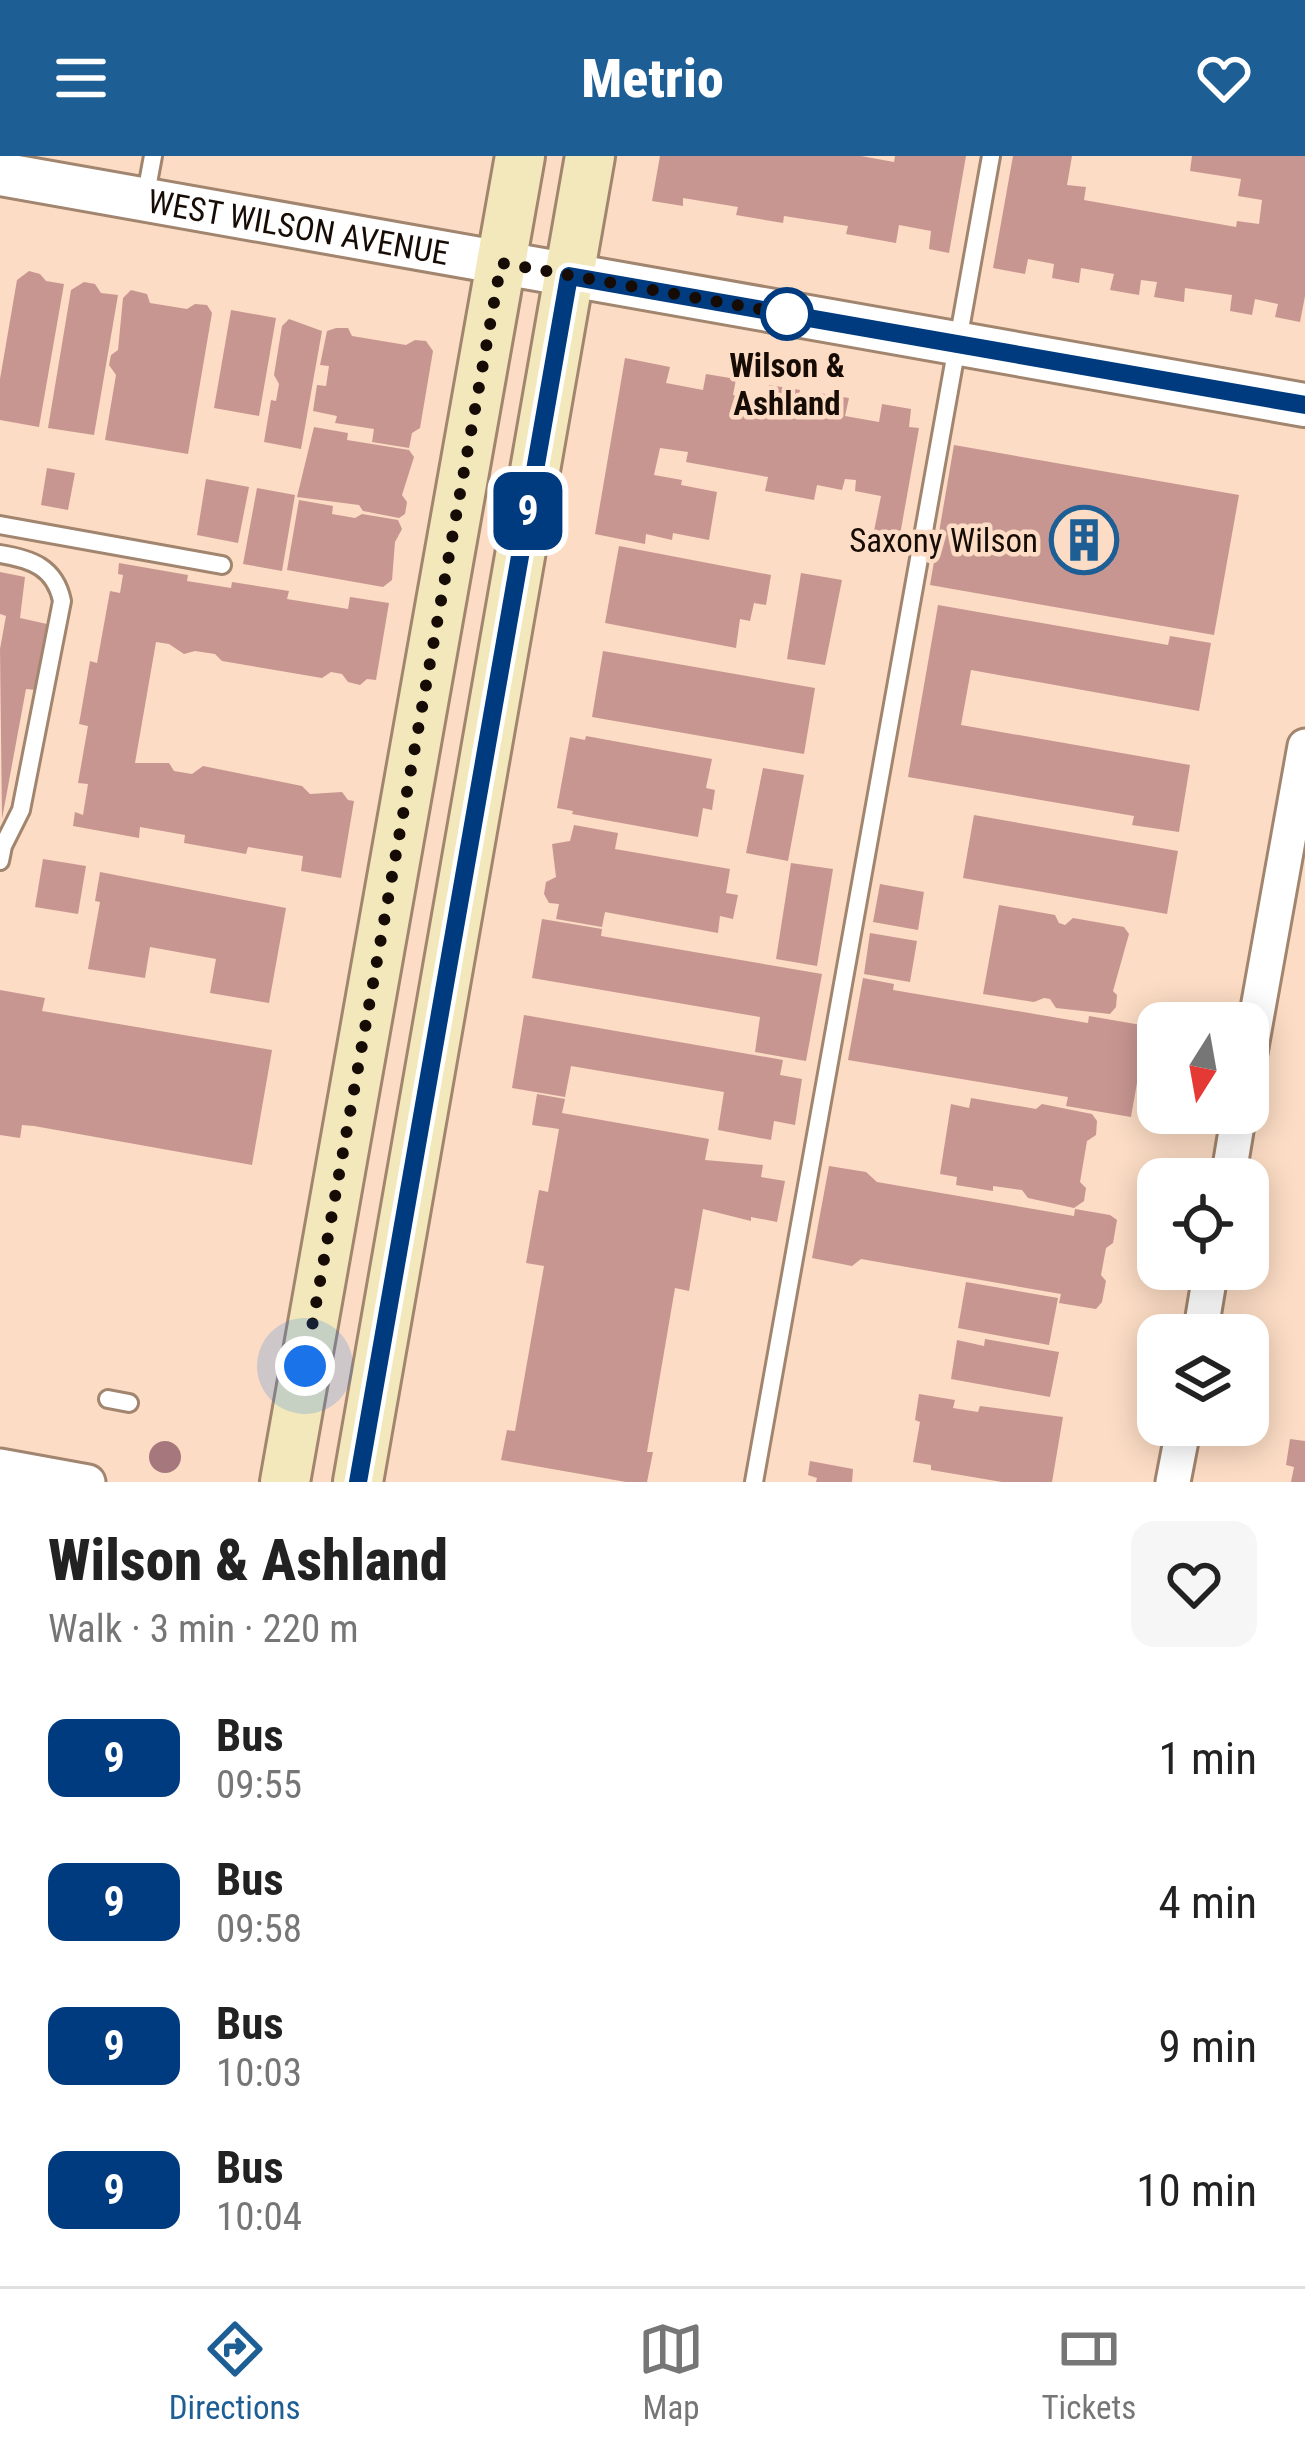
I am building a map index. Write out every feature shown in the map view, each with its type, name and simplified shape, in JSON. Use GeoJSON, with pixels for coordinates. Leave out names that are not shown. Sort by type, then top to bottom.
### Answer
{"type":"FeatureCollection","features":[{"type":"Feature","properties":{"kind":"main road"},"geometry":{"type":"LineString","coordinates":[[285,1482],[520,156]]}},
{"type":"Feature","properties":{"kind":"main road"},"geometry":{"type":"LineString","coordinates":[[358,1482],[590,156]]}},
{"type":"Feature","properties":{"kind":"street","name":"WEST WILSON AVENUE"},"geometry":{"type":"LineString","coordinates":[[0,174],[1305,405]]}},
{"type":"Feature","properties":{"kind":"street"},"geometry":{"type":"LineString","coordinates":[[1259,1002],[1305,746]]}},
{"type":"Feature","properties":{"kind":"street"},"geometry":{"type":"LineString","coordinates":[[1173,1482],[1180,1446]]}},
{"type":"Feature","properties":{"kind":"street"},"geometry":{"type":"LineString","coordinates":[[0,1466],[88,1482]]}},
{"type":"Feature","properties":{"kind":"lane"},"geometry":{"type":"LineString","coordinates":[[145,200],[153,156]]}},
{"type":"Feature","properties":{"kind":"lane"},"geometry":{"type":"LineString","coordinates":[[754,1482],[991,156]]}},
{"type":"Feature","properties":{"kind":"lane"},"geometry":{"type":"LineString","coordinates":[[0,525],[222,565]]}},
{"type":"Feature","properties":{"kind":"lane"},"geometry":{"type":"LineString","coordinates":[[0,554],[45,567],[59,585],[62,601],[21,811],[0,861]]}},
{"type":"Feature","properties":{"kind":"lane"},"geometry":{"type":"LineString","coordinates":[[108,1399],[130,1403]]}},
{"type":"Feature","properties":{"kind":"building"},"geometry":{"type":"Polygon","coordinates":[[[660,156],[861,156],[894,162],[895,156],[966,156],[949,253],[929,249],[931,231],[899,225],[896,243],[846,234],[848,226],[784,216],[783,223],[736,215],[738,207],[683,198],[683,206],[652,201],[660,156]]]}},
{"type":"Feature","properties":{"kind":"building"},"geometry":{"type":"Polygon","coordinates":[[[1013,156],[1072,156],[1067,185],[1086,187],[1084,200],[1236,227],[1237,221],[1259,224],[1262,200],[1238,196],[1241,179],[1190,171],[1192,156],[1305,156],[1305,296],[1300,322],[1275,317],[1278,304],[1255,299],[1252,315],[1230,311],[1232,295],[1185,288],[1184,302],[1154,297],[1157,282],[1141,280],[1139,295],[1110,290],[1114,274],[1081,268],[1079,283],[1052,278],[1054,264],[1028,259],[1025,274],[993,268],[1013,156]]]}},
{"type":"Feature","properties":{"kind":"building"},"geometry":{"type":"Polygon","coordinates":[[[29,271],[64,284],[39,427],[0,420],[0,379],[17,280],[29,271]]]}},
{"type":"Feature","properties":{"kind":"building"},"geometry":{"type":"Polygon","coordinates":[[[84,282],[95,284],[101,293],[118,295],[94,435],[48,428],[71,290],[84,282]]]}},
{"type":"Feature","properties":{"kind":"building"},"geometry":{"type":"Polygon","coordinates":[[[131,290],[147,294],[150,303],[187,309],[207,305],[212,313],[188,454],[105,440],[116,375],[109,365],[118,350],[123,298],[131,290]]]}},
{"type":"Feature","properties":{"kind":"building"},"geometry":{"type":"Polygon","coordinates":[[[231,310],[276,318],[259,416],[214,408],[231,310]]]}},
{"type":"Feature","properties":{"kind":"building"},"geometry":{"type":"Polygon","coordinates":[[[289,319],[322,331],[301,449],[264,442],[271,400],[276,401],[279,384],[274,375],[282,326],[289,319]]]}},
{"type":"Feature","properties":{"kind":"building"},"geometry":{"type":"Polygon","coordinates":[[[348,328],[352,336],[406,345],[426,341],[433,351],[420,428],[412,433],[409,448],[372,442],[374,429],[335,423],[337,416],[313,411],[317,385],[326,386],[329,366],[320,365],[327,331],[348,328]]]}},
{"type":"Feature","properties":{"kind":"building"},"geometry":{"type":"Polygon","coordinates":[[[625,358],[670,367],[666,383],[703,390],[706,374],[736,379],[733,395],[766,400],[769,385],[800,390],[797,405],[816,409],[819,393],[849,398],[845,416],[879,422],[882,404],[911,409],[909,427],[919,428],[900,535],[874,531],[881,496],[855,491],[856,480],[845,479],[842,490],[817,485],[814,500],[765,491],[768,477],[686,462],[688,452],[660,448],[654,475],[717,492],[709,540],[646,534],[645,544],[595,534],[625,358]]]}},
{"type":"Feature","properties":{"kind":"building"},"geometry":{"type":"Polygon","coordinates":[[[314,427],[348,433],[347,440],[409,450],[414,457],[402,495],[407,502],[405,514],[399,518],[363,511],[359,505],[297,497],[314,427]]]}},
{"type":"Feature","properties":{"kind":"building","name":"Saxony Wilson"},"geometry":{"type":"Polygon","coordinates":[[[954,445],[1239,495],[1214,635],[930,585],[954,445]]]}},
{"type":"Feature","properties":{"kind":"building"},"geometry":{"type":"Polygon","coordinates":[[[47,468],[75,473],[68,510],[41,505],[47,468]]]}},
{"type":"Feature","properties":{"kind":"building"},"geometry":{"type":"Polygon","coordinates":[[[206,479],[249,487],[238,543],[197,535],[206,479]]]}},
{"type":"Feature","properties":{"kind":"building"},"geometry":{"type":"Polygon","coordinates":[[[257,488],[295,495],[282,571],[243,564],[257,488]]]}},
{"type":"Feature","properties":{"kind":"building"},"geometry":{"type":"Polygon","coordinates":[[[299,500],[333,506],[332,514],[398,520],[402,529],[395,542],[392,580],[383,587],[287,570],[299,500]]]}},
{"type":"Feature","properties":{"kind":"building"},"geometry":{"type":"Polygon","coordinates":[[[619,546],[771,575],[766,605],[754,603],[750,621],[740,619],[736,648],[605,623],[619,546]]]}},
{"type":"Feature","properties":{"kind":"building"},"geometry":{"type":"Polygon","coordinates":[[[119,563],[188,575],[187,581],[289,591],[287,599],[348,609],[350,597],[389,603],[376,680],[367,679],[360,685],[348,682],[342,674],[331,672],[322,678],[222,661],[215,654],[184,654],[156,642],[135,763],[169,763],[174,771],[192,774],[203,766],[302,786],[310,794],[342,792],[354,801],[341,878],[301,871],[303,856],[248,847],[246,854],[184,843],[185,835],[140,827],[139,838],[73,826],[75,812],[83,815],[88,784],[78,783],[88,726],[79,724],[90,661],[97,663],[110,591],[120,593],[119,563]]]}},
{"type":"Feature","properties":{"kind":"building"},"geometry":{"type":"Polygon","coordinates":[[[0,572],[25,577],[20,618],[47,624],[36,690],[26,689],[2,819],[0,649],[6,616],[0,614],[0,572]]]}},
{"type":"Feature","properties":{"kind":"building"},"geometry":{"type":"Polygon","coordinates":[[[801,573],[842,580],[825,665],[787,659],[801,573]]]}},
{"type":"Feature","properties":{"kind":"building"},"geometry":{"type":"Polygon","coordinates":[[[938,605],[1168,645],[1170,636],[1211,643],[1199,711],[971,670],[961,725],[1190,765],[1179,832],[1132,825],[1134,816],[908,777],[938,605]]]}},
{"type":"Feature","properties":{"kind":"building"},"geometry":{"type":"Polygon","coordinates":[[[603,651],[815,688],[804,754],[592,717],[603,651]]]}},
{"type":"Feature","properties":{"kind":"building"},"geometry":{"type":"Polygon","coordinates":[[[586,736],[712,759],[706,788],[715,790],[712,810],[703,808],[698,837],[557,808],[570,737],[585,740],[586,736]]]}},
{"type":"Feature","properties":{"kind":"building"},"geometry":{"type":"Polygon","coordinates":[[[763,768],[804,775],[788,861],[746,853],[763,768]]]}},
{"type":"Feature","properties":{"kind":"building"},"geometry":{"type":"Polygon","coordinates":[[[974,815],[1178,851],[1167,914],[963,878],[974,815]]]}},
{"type":"Feature","properties":{"kind":"building"},"geometry":{"type":"Polygon","coordinates":[[[574,825],[618,833],[615,849],[730,869],[726,893],[738,895],[733,919],[720,916],[718,933],[605,912],[602,927],[556,919],[559,904],[549,903],[544,894],[546,882],[556,877],[552,844],[570,841],[574,825]]]}},
{"type":"Feature","properties":{"kind":"building"},"geometry":{"type":"Polygon","coordinates":[[[43,859],[86,866],[78,914],[35,907],[43,859]]]}},
{"type":"Feature","properties":{"kind":"building"},"geometry":{"type":"Polygon","coordinates":[[[791,863],[833,869],[817,966],[776,959],[791,863]]]}},
{"type":"Feature","properties":{"kind":"building"},"geometry":{"type":"Polygon","coordinates":[[[100,872],[286,908],[269,1003],[210,993],[216,959],[150,947],[145,978],[88,969],[100,902],[95,901],[100,872]]]}},
{"type":"Feature","properties":{"kind":"building"},"geometry":{"type":"Polygon","coordinates":[[[880,884],[924,892],[918,930],[873,922],[880,884]]]}},
{"type":"Feature","properties":{"kind":"building"},"geometry":{"type":"Polygon","coordinates":[[[999,905],[1055,915],[1065,925],[1073,918],[1124,927],[1129,934],[1113,991],[1116,1007],[1110,1014],[1056,1008],[1044,998],[1034,1002],[983,994],[999,905]]]}},
{"type":"Feature","properties":{"kind":"building"},"geometry":{"type":"Polygon","coordinates":[[[542,919],[602,929],[601,936],[822,974],[806,1061],[755,1052],[760,1017],[532,978],[542,919]]]}},
{"type":"Feature","properties":{"kind":"building"},"geometry":{"type":"Polygon","coordinates":[[[870,933],[917,941],[910,982],[864,974],[870,933]]]}},
{"type":"Feature","properties":{"kind":"building"},"geometry":{"type":"Polygon","coordinates":[[[863,978],[894,984],[893,990],[1088,1023],[1089,1016],[1137,1024],[1137,1083],[1131,1117],[1066,1106],[1068,1097],[848,1060],[863,978]]]}},
{"type":"Feature","properties":{"kind":"building"},"geometry":{"type":"Polygon","coordinates":[[[0,990],[45,998],[42,1011],[272,1050],[252,1165],[34,1126],[22,1125],[20,1138],[0,1135],[0,990]]]}},
{"type":"Feature","properties":{"kind":"building"},"geometry":{"type":"Polygon","coordinates":[[[524,1015],[783,1060],[780,1075],[802,1079],[795,1125],[774,1121],[771,1140],[718,1130],[724,1092],[571,1066],[565,1097],[512,1088],[524,1015]]]}},
{"type":"Feature","properties":{"kind":"building"},"geometry":{"type":"Polygon","coordinates":[[[537,1094],[565,1099],[562,1113],[709,1139],[705,1160],[763,1165],[761,1177],[785,1181],[777,1222],[703,1209],[689,1291],[675,1288],[647,1452],[653,1452],[647,1482],[501,1460],[507,1430],[515,1431],[544,1266],[526,1263],[539,1190],[548,1192],[559,1129],[532,1125],[537,1094]]]}},
{"type":"Feature","properties":{"kind":"building"},"geometry":{"type":"Polygon","coordinates":[[[971,1098],[1092,1114],[1097,1121],[1096,1135],[1087,1141],[1080,1182],[1086,1188],[1084,1201],[1074,1208],[1028,1198],[1022,1190],[956,1185],[957,1177],[940,1174],[951,1104],[969,1108],[971,1098]]]}},
{"type":"Feature","properties":{"kind":"building"},"geometry":{"type":"Polygon","coordinates":[[[829,1166],[866,1172],[877,1182],[1074,1216],[1075,1209],[1110,1215],[1117,1220],[1101,1275],[1106,1281],[1102,1302],[1096,1309],[1059,1303],[1061,1294],[861,1259],[852,1266],[812,1258],[829,1166]]]}},
{"type":"Feature","properties":{"kind":"building"},"geometry":{"type":"Polygon","coordinates":[[[966,1282],[1058,1298],[1049,1345],[958,1328],[966,1282]]]}},
{"type":"Feature","properties":{"kind":"building"},"geometry":{"type":"Polygon","coordinates":[[[985,1339],[1059,1352],[1050,1397],[951,1379],[957,1340],[984,1346],[985,1339]]]}},
{"type":"Feature","properties":{"kind":"building"},"geometry":{"type":"Polygon","coordinates":[[[919,1394],[955,1400],[953,1408],[978,1412],[980,1406],[1063,1417],[1052,1482],[1002,1482],[931,1470],[931,1465],[913,1462],[919,1394]]]}},
{"type":"Feature","properties":{"kind":"building"},"geometry":{"type":"Polygon","coordinates":[[[1290,1439],[1305,1441],[1305,1482],[1291,1482],[1294,1467],[1286,1465],[1290,1439]]]}},
{"type":"Feature","properties":{"kind":"building"},"geometry":{"type":"Polygon","coordinates":[[[810,1461],[853,1469],[852,1482],[816,1482],[817,1478],[808,1475],[810,1461]]]}},
{"type":"Feature","properties":{"kind":"bus line","name":"9"},"geometry":{"type":"LineString","coordinates":[[358,1482],[569,276],[1305,405]]}},
{"type":"Feature","properties":{"kind":"place","name":"Wilson & Ashland"},"geometry":{"type":"Point","coordinates":[787,314]}},
{"type":"Feature","properties":{"kind":"place","name":"Saxony Wilson"},"geometry":{"type":"Point","coordinates":[1084,540]}},
{"type":"Feature","properties":{"kind":"route"},"geometry":{"type":"LineString","coordinates":[[305,1366],[501,263],[787,314]]}}]}
